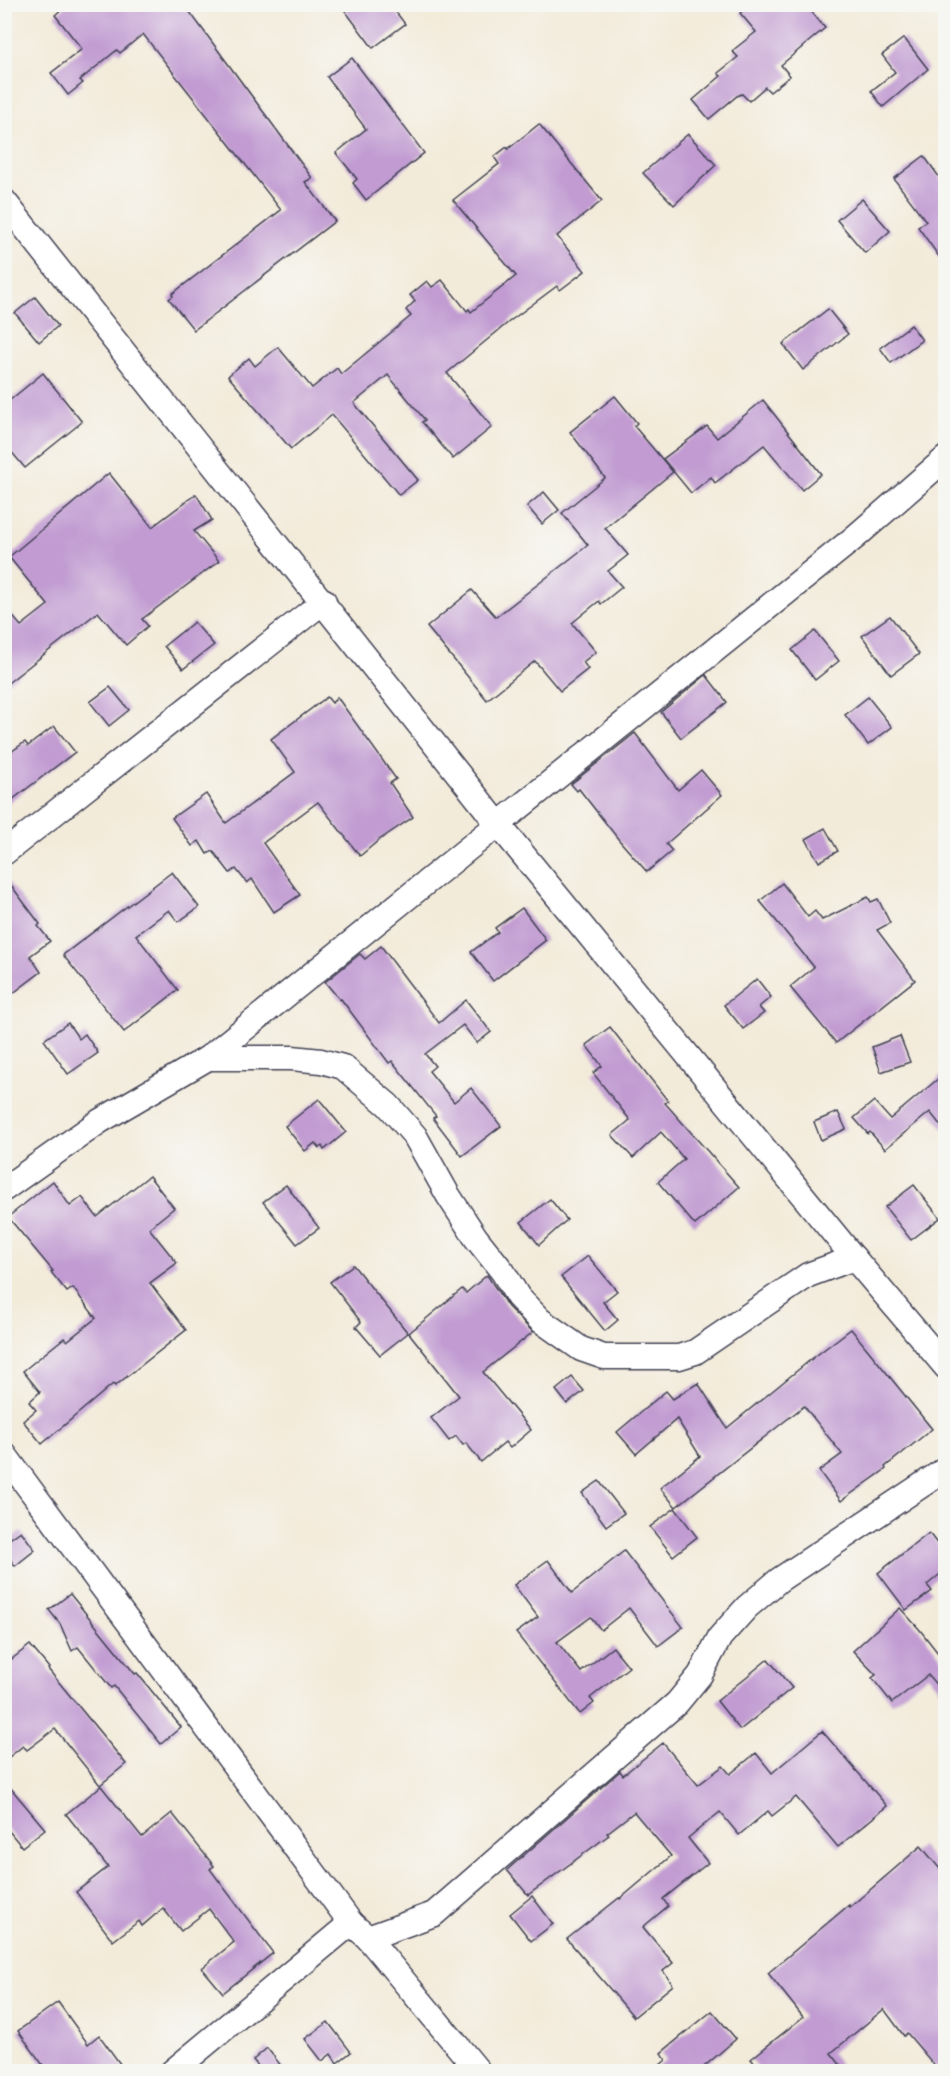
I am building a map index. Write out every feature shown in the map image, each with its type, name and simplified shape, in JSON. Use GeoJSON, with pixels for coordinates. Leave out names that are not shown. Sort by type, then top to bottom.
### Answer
{"type":"FeatureCollection","features":[{"type":"Feature","properties":{"kind":"street"},"geometry":{"type":"LineString","coordinates":[[8,212],[324,601],[498,824],[945,1367]]}},
{"type":"Feature","properties":{"kind":"street"},"geometry":{"type":"LineString","coordinates":[[4,1189],[100,1121],[208,1058],[854,538],[945,458]]}},
{"type":"Feature","properties":{"kind":"street"},"geometry":{"type":"LineString","coordinates":[[4,853],[324,601]]}},
{"type":"Feature","properties":{"kind":"street"},"geometry":{"type":"LineString","coordinates":[[208,1058],[292,1058],[321,1060],[343,1067],[388,1105],[415,1136],[448,1195],[518,1297],[540,1320],[581,1349],[604,1357],[679,1357],[695,1352],[808,1275],[854,1258]]}},
{"type":"Feature","properties":{"kind":"street"},"geometry":{"type":"LineString","coordinates":[[4,1454],[359,1930],[479,2072]]}},
{"type":"Feature","properties":{"kind":"street"},"geometry":{"type":"LineString","coordinates":[[172,2072],[359,1930],[435,1914],[677,1702],[700,1675],[720,1637],[747,1606],[779,1580],[945,1469]]}},
{"type":"Feature","properties":{"kind":"building"},"geometry":{"type":"Polygon","coordinates":[[[68,4],[184,4],[312,178],[305,182],[335,221],[194,330],[169,299],[173,296],[172,294],[281,210],[143,34],[120,53],[117,50],[80,80],[83,83],[68,95],[51,73],[82,49],[55,15],[68,4]]]}},
{"type":"Feature","properties":{"kind":"building"},"geometry":{"type":"Polygon","coordinates":[[[340,4],[390,4],[405,24],[373,48],[340,4]]]}},
{"type":"Feature","properties":{"kind":"building"},"geometry":{"type":"Polygon","coordinates":[[[750,4],[805,4],[825,28],[781,65],[790,76],[770,92],[765,87],[749,101],[742,94],[737,96],[709,119],[693,100],[721,76],[718,73],[738,57],[732,51],[756,32],[740,13],[750,4]]]}},
{"type":"Feature","properties":{"kind":"building"},"geometry":{"type":"Polygon","coordinates":[[[904,38],[928,69],[883,107],[871,91],[895,72],[882,55],[904,38]]]}},
{"type":"Feature","properties":{"kind":"building"},"geometry":{"type":"Polygon","coordinates":[[[352,58],[424,153],[366,200],[353,183],[357,179],[336,153],[366,129],[327,77],[352,58]]]}},
{"type":"Feature","properties":{"kind":"building"},"geometry":{"type":"Polygon","coordinates":[[[539,124],[602,201],[557,236],[585,271],[560,290],[557,286],[447,373],[492,427],[453,459],[422,422],[425,420],[388,375],[354,403],[418,480],[399,495],[332,415],[291,449],[228,376],[249,358],[255,366],[278,347],[312,388],[337,368],[341,374],[411,316],[406,310],[415,301],[410,295],[427,281],[432,287],[442,280],[467,311],[469,309],[471,312],[516,276],[453,200],[499,164],[494,157],[507,147],[508,149],[539,124]]]}},
{"type":"Feature","properties":{"kind":"building"},"geometry":{"type":"Polygon","coordinates":[[[688,134],[716,165],[674,205],[643,173],[688,134]]]}},
{"type":"Feature","properties":{"kind":"building"},"geometry":{"type":"Polygon","coordinates":[[[924,156],[945,185],[945,265],[918,227],[926,221],[894,179],[924,156]]]}},
{"type":"Feature","properties":{"kind":"building"},"geometry":{"type":"Polygon","coordinates":[[[862,199],[890,231],[865,253],[837,220],[862,199]]]}},
{"type":"Feature","properties":{"kind":"building"},"geometry":{"type":"Polygon","coordinates":[[[35,297],[58,326],[39,342],[15,313],[35,297]]]}},
{"type":"Feature","properties":{"kind":"building"},"geometry":{"type":"Polygon","coordinates":[[[828,309],[848,334],[803,370],[783,344],[828,309]]]}},
{"type":"Feature","properties":{"kind":"building"},"geometry":{"type":"Polygon","coordinates":[[[911,325],[922,340],[891,363],[880,348],[911,325]]]}},
{"type":"Feature","properties":{"kind":"building"},"geometry":{"type":"Polygon","coordinates":[[[43,373],[82,422],[25,468],[4,443],[4,405],[43,373]]]}},
{"type":"Feature","properties":{"kind":"building"},"geometry":{"type":"Polygon","coordinates":[[[615,396],[637,423],[634,426],[673,472],[605,528],[628,555],[608,571],[622,587],[601,604],[599,601],[572,623],[596,652],[583,662],[588,669],[560,691],[535,661],[487,700],[427,627],[472,590],[496,617],[588,545],[562,513],[605,478],[570,432],[615,396]]]}},
{"type":"Feature","properties":{"kind":"building"},"geometry":{"type":"Polygon","coordinates":[[[763,400],[821,474],[802,490],[764,445],[715,483],[711,477],[691,493],[663,459],[707,426],[717,438],[763,400]]]}},
{"type":"Feature","properties":{"kind":"building"},"geometry":{"type":"Polygon","coordinates":[[[109,473],[152,527],[196,494],[212,520],[194,531],[219,561],[142,619],[148,626],[126,645],[98,612],[4,686],[4,606],[21,626],[48,605],[9,557],[109,473]]]}},
{"type":"Feature","properties":{"kind":"building"},"geometry":{"type":"Polygon","coordinates":[[[544,492],[559,510],[542,524],[527,506],[544,492]]]}},
{"type":"Feature","properties":{"kind":"building"},"geometry":{"type":"Polygon","coordinates":[[[890,616],[919,654],[891,675],[862,636],[890,616]]]}},
{"type":"Feature","properties":{"kind":"building"},"geometry":{"type":"Polygon","coordinates":[[[194,622],[214,645],[183,669],[164,646],[194,622]]]}},
{"type":"Feature","properties":{"kind":"building"},"geometry":{"type":"Polygon","coordinates":[[[815,631],[839,661],[815,680],[792,650],[815,631]]]}},
{"type":"Feature","properties":{"kind":"building"},"geometry":{"type":"Polygon","coordinates":[[[706,675],[727,702],[681,738],[661,712],[706,675]]]}},
{"type":"Feature","properties":{"kind":"building"},"geometry":{"type":"Polygon","coordinates":[[[110,687],[129,710],[109,726],[90,702],[110,687]]]}},
{"type":"Feature","properties":{"kind":"building"},"geometry":{"type":"Polygon","coordinates":[[[327,697],[332,703],[337,697],[396,779],[390,783],[413,817],[360,856],[318,802],[263,843],[300,895],[274,912],[252,879],[247,883],[236,869],[230,873],[213,851],[207,854],[199,841],[192,846],[172,818],[206,794],[226,823],[295,772],[271,739],[327,697]]]}},
{"type":"Feature","properties":{"kind":"building"},"geometry":{"type":"Polygon","coordinates":[[[868,697],[892,727],[868,745],[845,715],[868,697]]]}},
{"type":"Feature","properties":{"kind":"building"},"geometry":{"type":"Polygon","coordinates":[[[54,726],[75,752],[4,806],[4,757],[25,742],[28,746],[54,726]]]}},
{"type":"Feature","properties":{"kind":"building"},"geometry":{"type":"Polygon","coordinates":[[[635,733],[678,790],[701,770],[722,795],[666,844],[672,851],[647,872],[579,789],[577,791],[571,784],[635,733]]]}},
{"type":"Feature","properties":{"kind":"building"},"geometry":{"type":"Polygon","coordinates":[[[825,828],[838,851],[819,862],[806,839],[825,828]]]}},
{"type":"Feature","properties":{"kind":"building"},"geometry":{"type":"Polygon","coordinates":[[[172,872],[199,907],[178,922],[169,910],[136,935],[178,990],[124,1032],[63,955],[172,872]]]}},
{"type":"Feature","properties":{"kind":"building"},"geometry":{"type":"Polygon","coordinates":[[[4,876],[50,941],[30,956],[41,972],[4,1000],[4,876]]]}},
{"type":"Feature","properties":{"kind":"building"},"geometry":{"type":"Polygon","coordinates":[[[782,883],[808,917],[815,911],[822,920],[868,897],[871,902],[878,899],[890,923],[877,930],[915,980],[836,1043],[790,987],[814,967],[760,901],[782,883]]]}},
{"type":"Feature","properties":{"kind":"building"},"geometry":{"type":"Polygon","coordinates":[[[522,908],[546,940],[493,981],[471,952],[498,932],[495,928],[522,908]]]}},
{"type":"Feature","properties":{"kind":"building"},"geometry":{"type":"Polygon","coordinates":[[[381,946],[439,1023],[466,1000],[491,1032],[477,1043],[463,1025],[425,1054],[435,1066],[429,1071],[454,1102],[471,1088],[501,1126],[462,1156],[433,1118],[436,1116],[392,1061],[389,1063],[341,999],[325,982],[360,954],[365,959],[381,946]]]}},
{"type":"Feature","properties":{"kind":"building"},"geometry":{"type":"Polygon","coordinates":[[[757,979],[771,997],[759,1007],[764,1013],[743,1029],[724,1005],[757,979]]]}},
{"type":"Feature","properties":{"kind":"building"},"geometry":{"type":"Polygon","coordinates":[[[68,1023],[79,1039],[85,1034],[98,1053],[68,1074],[44,1040],[68,1023]]]}},
{"type":"Feature","properties":{"kind":"building"},"geometry":{"type":"Polygon","coordinates":[[[610,1027],[668,1101],[665,1103],[739,1187],[695,1225],[658,1182],[684,1159],[661,1132],[633,1158],[612,1135],[630,1120],[593,1073],[602,1066],[586,1045],[610,1027]]]}},
{"type":"Feature","properties":{"kind":"building"},"geometry":{"type":"Polygon","coordinates":[[[900,1036],[910,1062],[881,1072],[872,1047],[900,1036]]]}},
{"type":"Feature","properties":{"kind":"building"},"geometry":{"type":"Polygon","coordinates":[[[945,1073],[945,1131],[930,1112],[885,1149],[854,1118],[874,1101],[890,1119],[945,1073]]]}},
{"type":"Feature","properties":{"kind":"building"},"geometry":{"type":"Polygon","coordinates":[[[319,1099],[346,1132],[324,1150],[322,1146],[319,1148],[315,1143],[305,1151],[285,1126],[319,1099]]]}},
{"type":"Feature","properties":{"kind":"building"},"geometry":{"type":"Polygon","coordinates":[[[838,1112],[846,1129],[821,1140],[814,1122],[838,1112]]]}},
{"type":"Feature","properties":{"kind":"building"},"geometry":{"type":"Polygon","coordinates":[[[149,1176],[174,1208],[149,1228],[177,1263],[150,1283],[186,1330],[115,1386],[113,1384],[42,1444],[23,1421],[36,1410],[29,1402],[40,1392],[23,1371],[64,1338],[67,1341],[96,1318],[73,1288],[67,1292],[51,1272],[53,1271],[8,1217],[53,1181],[70,1206],[82,1197],[97,1217],[149,1176]]]}},
{"type":"Feature","properties":{"kind":"building"},"geometry":{"type":"Polygon","coordinates":[[[286,1185],[319,1228],[297,1244],[263,1202],[286,1185]]]}},
{"type":"Feature","properties":{"kind":"building"},"geometry":{"type":"Polygon","coordinates":[[[914,1185],[940,1218],[911,1240],[885,1207],[914,1185]]]}},
{"type":"Feature","properties":{"kind":"building"},"geometry":{"type":"Polygon","coordinates":[[[550,1199],[567,1220],[539,1245],[521,1222],[550,1199]]]}},
{"type":"Feature","properties":{"kind":"building"},"geometry":{"type":"Polygon","coordinates":[[[588,1256],[617,1291],[603,1302],[618,1320],[605,1331],[561,1277],[588,1256]]]}},
{"type":"Feature","properties":{"kind":"building"},"geometry":{"type":"Polygon","coordinates":[[[353,1265],[408,1333],[380,1355],[356,1327],[361,1322],[330,1282],[353,1265]]]}},
{"type":"Feature","properties":{"kind":"building"},"geometry":{"type":"Polygon","coordinates":[[[487,1275],[508,1307],[533,1332],[483,1372],[531,1430],[510,1448],[505,1442],[481,1462],[466,1443],[463,1445],[456,1436],[449,1441],[431,1418],[459,1396],[409,1333],[462,1289],[466,1293],[487,1275]]]}},
{"type":"Feature","properties":{"kind":"building"},"geometry":{"type":"Polygon","coordinates":[[[851,1329],[932,1429],[885,1467],[886,1469],[841,1501],[819,1471],[842,1454],[804,1406],[676,1507],[660,1488],[700,1456],[677,1419],[636,1454],[617,1432],[666,1391],[673,1399],[698,1383],[727,1428],[851,1329]]]}},
{"type":"Feature","properties":{"kind":"building"},"geometry":{"type":"Polygon","coordinates":[[[572,1377],[584,1391],[567,1404],[556,1390],[572,1377]]]}},
{"type":"Feature","properties":{"kind":"building"},"geometry":{"type":"Polygon","coordinates":[[[599,1481],[624,1513],[606,1526],[582,1493],[599,1481]]]}},
{"type":"Feature","properties":{"kind":"building"},"geometry":{"type":"Polygon","coordinates":[[[675,1508],[697,1537],[673,1556],[650,1527],[675,1508]]]}},
{"type":"Feature","properties":{"kind":"building"},"geometry":{"type":"Polygon","coordinates":[[[21,1531],[35,1550],[15,1566],[4,1551],[4,1543],[21,1531]]]}},
{"type":"Feature","properties":{"kind":"building"},"geometry":{"type":"Polygon","coordinates":[[[929,1533],[945,1554],[945,1570],[927,1585],[932,1591],[906,1610],[878,1573],[929,1533]]]}},
{"type":"Feature","properties":{"kind":"building"},"geometry":{"type":"Polygon","coordinates":[[[624,1551],[683,1627],[658,1646],[629,1608],[601,1630],[591,1617],[557,1642],[581,1672],[613,1647],[629,1667],[590,1698],[594,1703],[580,1714],[516,1633],[538,1617],[514,1585],[548,1560],[572,1593],[624,1551]]]}},
{"type":"Feature","properties":{"kind":"building"},"geometry":{"type":"Polygon","coordinates":[[[70,1594],[181,1727],[161,1744],[114,1686],[111,1688],[78,1647],[72,1651],[60,1624],[49,1610],[70,1594]]]}},
{"type":"Feature","properties":{"kind":"building"},"geometry":{"type":"Polygon","coordinates":[[[900,1608],[945,1662],[945,1695],[928,1675],[892,1703],[872,1678],[876,1675],[853,1651],[900,1608]]]}},
{"type":"Feature","properties":{"kind":"building"},"geometry":{"type":"Polygon","coordinates":[[[30,1645],[126,1764],[100,1785],[55,1729],[27,1750],[23,1746],[4,1761],[4,1665],[30,1645]]]}},
{"type":"Feature","properties":{"kind":"building"},"geometry":{"type":"Polygon","coordinates":[[[768,1659],[792,1688],[740,1730],[717,1701],[768,1659]]]}},
{"type":"Feature","properties":{"kind":"building"},"geometry":{"type":"Polygon","coordinates":[[[822,1731],[887,1806],[838,1847],[796,1797],[772,1816],[768,1811],[739,1835],[720,1812],[688,1838],[708,1863],[663,1899],[668,1906],[643,1927],[673,1963],[663,1971],[673,1985],[634,2017],[567,1939],[671,1856],[634,1812],[607,1833],[609,1835],[528,1895],[507,1870],[620,1771],[623,1775],[663,1743],[698,1785],[723,1766],[730,1774],[756,1753],[772,1773],[822,1731]]]}},
{"type":"Feature","properties":{"kind":"building"},"geometry":{"type":"Polygon","coordinates":[[[4,1780],[45,1829],[22,1847],[4,1825],[4,1780]]]}},
{"type":"Feature","properties":{"kind":"building"},"geometry":{"type":"Polygon","coordinates":[[[101,1786],[142,1837],[172,1813],[214,1866],[210,1869],[273,1953],[223,1993],[202,1968],[234,1942],[209,1909],[181,1931],[163,1908],[142,1926],[139,1921],[113,1941],[76,1892],[108,1867],[66,1814],[101,1786]]]}},
{"type":"Feature","properties":{"kind":"building"},"geometry":{"type":"Polygon","coordinates":[[[921,1846],[945,1875],[945,2072],[940,2072],[907,2033],[904,2036],[884,2009],[831,2053],[846,2072],[762,2072],[751,2059],[803,2017],[768,1973],[921,1846]]]}},
{"type":"Feature","properties":{"kind":"building"},"geometry":{"type":"Polygon","coordinates":[[[532,1896],[553,1924],[531,1941],[510,1914],[532,1896]]]}},
{"type":"Feature","properties":{"kind":"building"},"geometry":{"type":"Polygon","coordinates":[[[58,2002],[88,2044],[99,2035],[126,2072],[48,2072],[18,2031],[58,2002]]]}},
{"type":"Feature","properties":{"kind":"building"},"geometry":{"type":"Polygon","coordinates":[[[712,2011],[736,2039],[698,2072],[652,2072],[666,2060],[661,2053],[712,2011]]]}},
{"type":"Feature","properties":{"kind":"building"},"geometry":{"type":"Polygon","coordinates":[[[328,2022],[351,2052],[337,2063],[331,2054],[322,2061],[305,2039],[328,2022]]]}},
{"type":"Feature","properties":{"kind":"building"},"geometry":{"type":"Polygon","coordinates":[[[267,2048],[286,2072],[263,2072],[253,2060],[267,2048]]]}}]}
